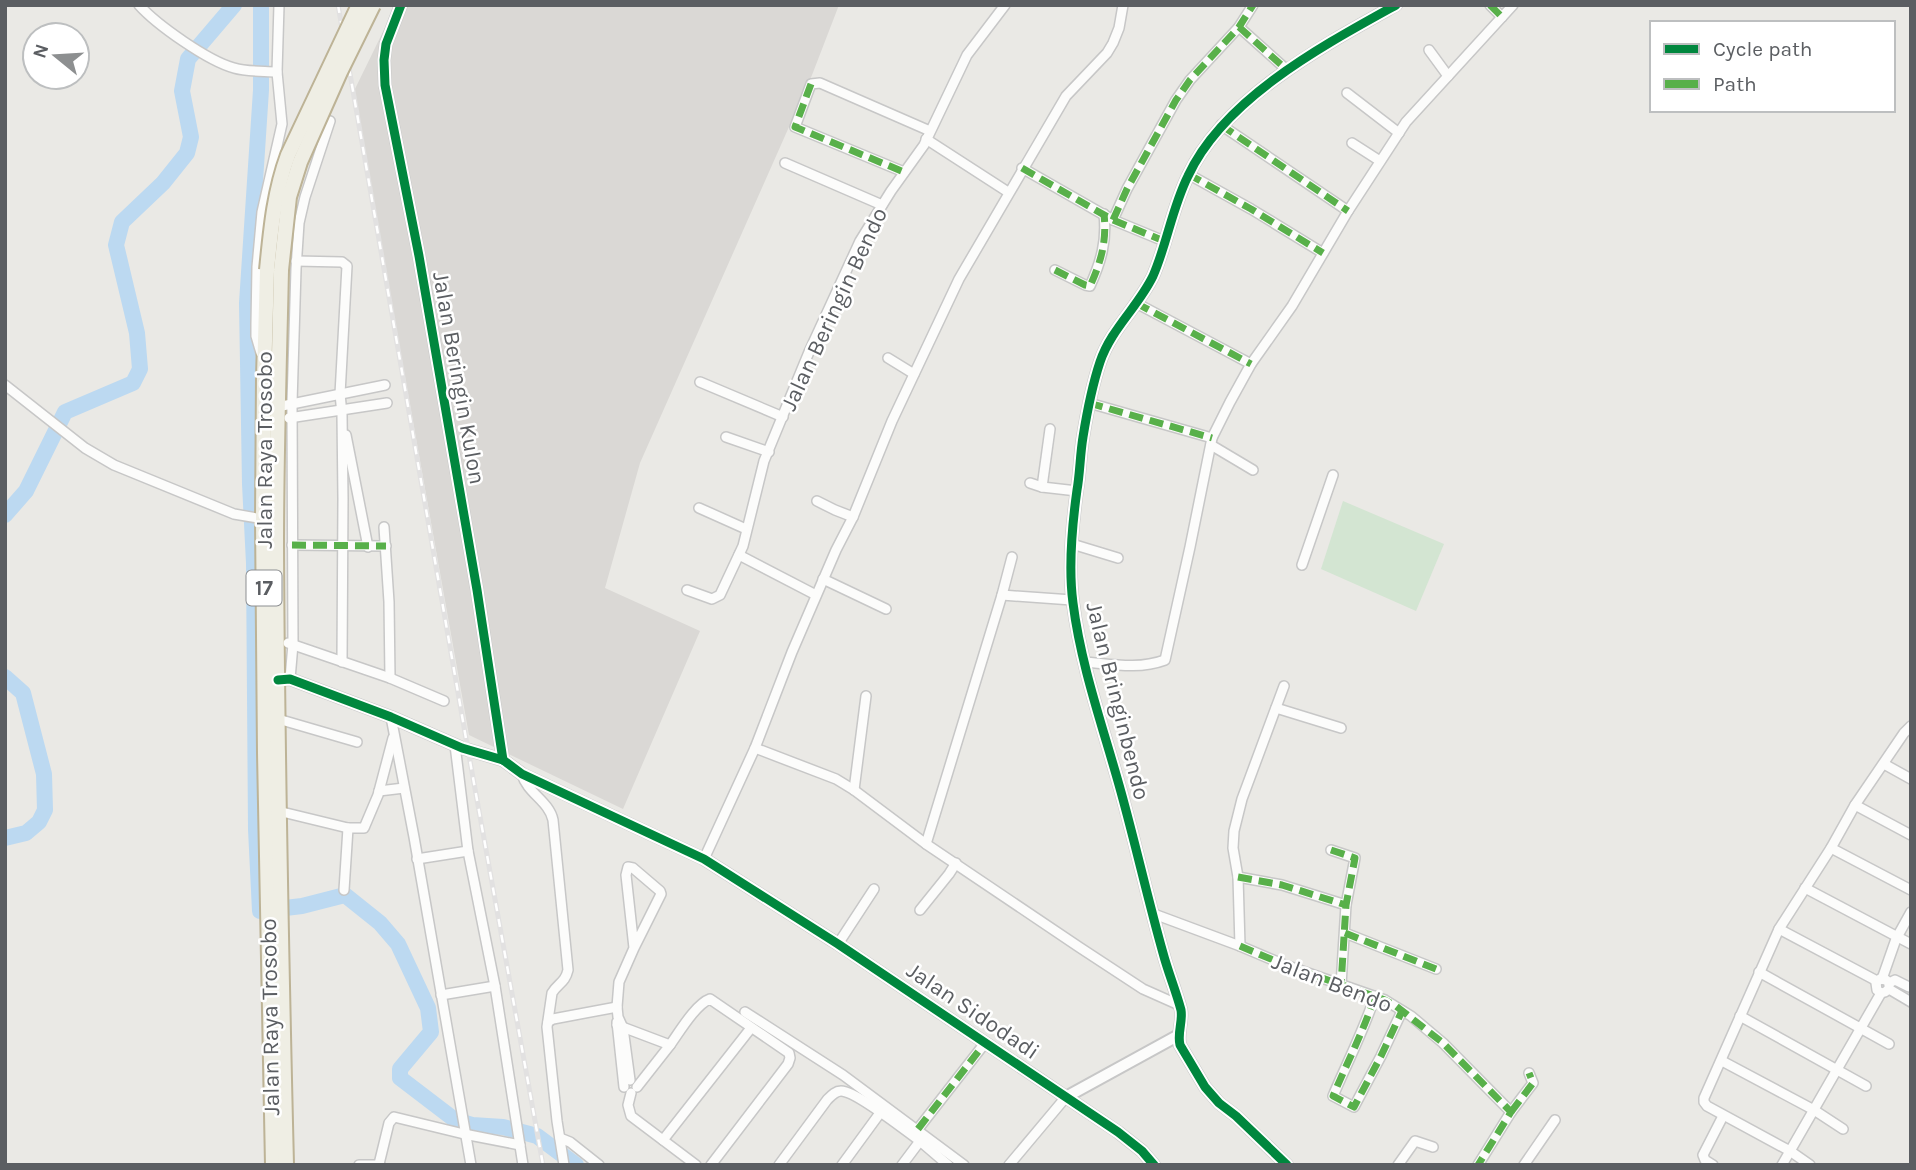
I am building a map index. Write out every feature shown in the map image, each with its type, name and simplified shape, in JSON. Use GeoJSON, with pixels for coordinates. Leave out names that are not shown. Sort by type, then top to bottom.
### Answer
{"type":"FeatureCollection","features":[{"type":"Feature","properties":{"kind":"highway","name":"Jalan Raya Trosobo"},"geometry":{"type":"LineString","coordinates":[[273,1165],[278,719],[284,680],[278,640],[282,410],[271,220],[282,173],[294,142],[359,5]]}},
{"type":"Feature","properties":{"kind":"highway","name":"Jalan Raya Trosobo"},"geometry":{"type":"LineString","coordinates":[[286,1165],[256,517],[264,365],[274,270],[289,197],[300,162],[373,5]]}},
{"type":"Feature","properties":{"kind":"street"},"geometry":{"type":"LineString","coordinates":[[139,5],[157,22],[217,63],[237,69],[272,72]]}},
{"type":"Feature","properties":{"kind":"street"},"geometry":{"type":"LineString","coordinates":[[264,365],[256,336],[257,267],[264,201],[282,124],[272,72],[279,5]]}},
{"type":"Feature","properties":{"kind":"street","name":"Jalan Beringin Kulon"},"geometry":{"type":"LineString","coordinates":[[401,5],[386,44],[385,85],[419,256],[477,590],[503,760]]}},
{"type":"Feature","properties":{"kind":"street","name":"Jalan Beringin Bendo"},"geometry":{"type":"LineString","coordinates":[[687,590],[712,599],[720,595],[739,555],[769,452],[809,352],[860,241],[928,135],[967,55],[1005,5]]}},
{"type":"Feature","properties":{"kind":"street"},"geometry":{"type":"LineString","coordinates":[[293,418],[293,644],[284,680],[391,717],[455,745],[503,760],[522,775],[704,859],[755,748],[792,652],[853,517],[892,421],[959,279],[1066,96],[1107,52],[1119,27],[1123,5]]}},
{"type":"Feature","properties":{"kind":"street"},"geometry":{"type":"LineString","coordinates":[[1113,219],[1175,100],[1240,27],[1253,5]]}},
{"type":"Feature","properties":{"kind":"street","name":"Jalan Bringinbendo"},"geometry":{"type":"LineString","coordinates":[[1179,1035],[1182,1023],[1179,1005],[1084,662],[1072,600],[1072,544],[1089,403],[1107,345],[1147,289],[1155,271],[1188,174],[1221,125],[1287,70],[1332,40],[1396,5]]}},
{"type":"Feature","properties":{"kind":"street"},"geometry":{"type":"LineString","coordinates":[[1490,5],[1502,17]]}},
{"type":"Feature","properties":{"kind":"street"},"geometry":{"type":"LineString","coordinates":[[1084,662],[1132,666],[1165,660],[1212,442],[1251,364],[1292,306],[1348,211],[1406,122],[1513,5]]}},
{"type":"Feature","properties":{"kind":"street"},"geometry":{"type":"LineString","coordinates":[[1240,27],[1287,70]]}},
{"type":"Feature","properties":{"kind":"street"},"geometry":{"type":"LineString","coordinates":[[1429,50],[1448,76]]}},
{"type":"Feature","properties":{"kind":"street"},"geometry":{"type":"LineString","coordinates":[[904,172],[795,127],[811,84],[820,83],[928,135],[1008,192]]}},
{"type":"Feature","properties":{"kind":"street"},"geometry":{"type":"LineString","coordinates":[[1346,93],[1399,132]]}},
{"type":"Feature","properties":{"kind":"street"},"geometry":{"type":"LineString","coordinates":[[282,410],[299,223],[330,121]]}},
{"type":"Feature","properties":{"kind":"street"},"geometry":{"type":"LineString","coordinates":[[282,124],[324,140]]}},
{"type":"Feature","properties":{"kind":"street"},"geometry":{"type":"LineString","coordinates":[[1221,125],[1348,211]]}},
{"type":"Feature","properties":{"kind":"street"},"geometry":{"type":"LineString","coordinates":[[1352,143],[1380,161]]}},
{"type":"Feature","properties":{"kind":"street"},"geometry":{"type":"LineString","coordinates":[[785,163],[882,205]]}},
{"type":"Feature","properties":{"kind":"street"},"geometry":{"type":"LineString","coordinates":[[1022,169],[1113,219],[1164,241]]}},
{"type":"Feature","properties":{"kind":"street"},"geometry":{"type":"LineString","coordinates":[[1188,174],[1323,253]]}},
{"type":"Feature","properties":{"kind":"street"},"geometry":{"type":"LineString","coordinates":[[1055,270],[1090,286],[1104,248],[1104,214]]}},
{"type":"Feature","properties":{"kind":"street"},"geometry":{"type":"LineString","coordinates":[[296,261],[342,262],[347,266],[340,394],[368,547]]}},
{"type":"Feature","properties":{"kind":"street"},"geometry":{"type":"LineString","coordinates":[[1136,303],[1251,364]]}},
{"type":"Feature","properties":{"kind":"street"},"geometry":{"type":"LineString","coordinates":[[888,358],[914,374]]}},
{"type":"Feature","properties":{"kind":"street"},"geometry":{"type":"LineString","coordinates":[[700,382],[783,417]]}},
{"type":"Feature","properties":{"kind":"street"},"geometry":{"type":"LineString","coordinates":[[5,385],[85,448],[114,465],[234,514],[256,517]]}},
{"type":"Feature","properties":{"kind":"street"},"geometry":{"type":"LineString","coordinates":[[282,410],[385,385]]}},
{"type":"Feature","properties":{"kind":"street"},"geometry":{"type":"LineString","coordinates":[[282,410],[293,418],[387,403]]}},
{"type":"Feature","properties":{"kind":"street"},"geometry":{"type":"LineString","coordinates":[[1089,403],[1212,442],[1253,470]]}},
{"type":"Feature","properties":{"kind":"street"},"geometry":{"type":"LineString","coordinates":[[282,410],[293,418]]}},
{"type":"Feature","properties":{"kind":"street"},"geometry":{"type":"LineString","coordinates":[[342,412],[342,662]]}},
{"type":"Feature","properties":{"kind":"street"},"geometry":{"type":"LineString","coordinates":[[1042,486],[1050,429]]}},
{"type":"Feature","properties":{"kind":"street"},"geometry":{"type":"LineString","coordinates":[[726,437],[769,452]]}},
{"type":"Feature","properties":{"kind":"street"},"geometry":{"type":"LineString","coordinates":[[1302,565],[1333,475]]}},
{"type":"Feature","properties":{"kind":"street"},"geometry":{"type":"LineString","coordinates":[[1030,483],[1077,491]]}},
{"type":"Feature","properties":{"kind":"street"},"geometry":{"type":"LineString","coordinates":[[817,500],[853,517]]}},
{"type":"Feature","properties":{"kind":"street"},"geometry":{"type":"LineString","coordinates":[[699,508],[746,529]]}},
{"type":"Feature","properties":{"kind":"street"},"geometry":{"type":"LineString","coordinates":[[384,527],[390,678]]}},
{"type":"Feature","properties":{"kind":"street"},"geometry":{"type":"LineString","coordinates":[[1072,544],[1118,558]]}},
{"type":"Feature","properties":{"kind":"street"},"geometry":{"type":"LineString","coordinates":[[292,545],[386,547]]}},
{"type":"Feature","properties":{"kind":"street"},"geometry":{"type":"LineString","coordinates":[[739,555],[816,595]]}},
{"type":"Feature","properties":{"kind":"street"},"geometry":{"type":"LineString","coordinates":[[926,844],[1012,557]]}},
{"type":"Feature","properties":{"kind":"street"},"geometry":{"type":"LineString","coordinates":[[823,579],[886,610]]}},
{"type":"Feature","properties":{"kind":"street"},"geometry":{"type":"LineString","coordinates":[[1002,595],[1072,600]]}},
{"type":"Feature","properties":{"kind":"street"},"geometry":{"type":"LineString","coordinates":[[278,640],[390,678],[444,701]]}},
{"type":"Feature","properties":{"kind":"street"},"geometry":{"type":"LineString","coordinates":[[1240,946],[1234,831],[1242,799],[1284,687]]}},
{"type":"Feature","properties":{"kind":"street"},"geometry":{"type":"LineString","coordinates":[[854,790],[866,696]]}},
{"type":"Feature","properties":{"kind":"street"},"geometry":{"type":"LineString","coordinates":[[1276,708],[1341,728]]}},
{"type":"Feature","properties":{"kind":"street"},"geometry":{"type":"LineString","coordinates":[[391,717],[471,1165]]}},
{"type":"Feature","properties":{"kind":"street"},"geometry":{"type":"LineString","coordinates":[[278,719],[357,742]]}},
{"type":"Feature","properties":{"kind":"street"},"geometry":{"type":"LineString","coordinates":[[1810,1165],[1707,1107],[1704,1102],[1779,929],[1855,805],[1911,726]]}},
{"type":"Feature","properties":{"kind":"street"},"geometry":{"type":"LineString","coordinates":[[278,811],[348,828],[360,829],[367,825],[394,736]]}},
{"type":"Feature","properties":{"kind":"street"},"geometry":{"type":"LineString","coordinates":[[455,745],[468,851],[495,986],[523,1165]]}},
{"type":"Feature","properties":{"kind":"street"},"geometry":{"type":"LineString","coordinates":[[755,748],[836,779],[926,844],[1143,989],[1179,1005]]}},
{"type":"Feature","properties":{"kind":"street"},"geometry":{"type":"LineString","coordinates":[[1884,764],[1911,779]]}},
{"type":"Feature","properties":{"kind":"street"},"geometry":{"type":"LineString","coordinates":[[522,775],[524,781],[549,808],[554,820],[568,970],[564,981],[552,993],[547,1027],[564,1165]]}},
{"type":"Feature","properties":{"kind":"street"},"geometry":{"type":"LineString","coordinates":[[379,791],[404,788]]}},
{"type":"Feature","properties":{"kind":"street"},"geometry":{"type":"LineString","coordinates":[[1855,805],[1911,835]]}},
{"type":"Feature","properties":{"kind":"street"},"geometry":{"type":"LineString","coordinates":[[344,890],[348,828]]}},
{"type":"Feature","properties":{"kind":"street"},"geometry":{"type":"LineString","coordinates":[[1831,848],[1911,890]]}},
{"type":"Feature","properties":{"kind":"street"},"geometry":{"type":"LineString","coordinates":[[1331,850],[1356,859],[1346,905],[1341,985]]}},
{"type":"Feature","properties":{"kind":"street"},"geometry":{"type":"LineString","coordinates":[[417,859],[468,851]]}},
{"type":"Feature","properties":{"kind":"street","name":"Jalan Sidodadi"},"geometry":{"type":"LineString","coordinates":[[704,859],[838,944],[1118,1132],[1142,1151],[1154,1165]]}},
{"type":"Feature","properties":{"kind":"street"},"geometry":{"type":"LineString","coordinates":[[920,910],[956,863]]}},
{"type":"Feature","properties":{"kind":"street"},"geometry":{"type":"LineString","coordinates":[[634,948],[625,876],[628,867],[633,868],[661,894],[619,982],[619,1019],[631,1087],[628,1105],[631,1116],[696,1165]]}},
{"type":"Feature","properties":{"kind":"street"},"geometry":{"type":"LineString","coordinates":[[1238,877],[1282,885],[1346,905]]}},
{"type":"Feature","properties":{"kind":"street"},"geometry":{"type":"LineString","coordinates":[[1805,888],[1911,944]]}},
{"type":"Feature","properties":{"kind":"street"},"geometry":{"type":"LineString","coordinates":[[838,944],[874,889]]}},
{"type":"Feature","properties":{"kind":"street"},"geometry":{"type":"LineString","coordinates":[[1782,1165],[1883,985],[1897,936],[1911,912]]}},
{"type":"Feature","properties":{"kind":"street","name":"Jalan Bendo"},"geometry":{"type":"LineString","coordinates":[[1154,914],[1285,965],[1375,996],[1402,1011],[1443,1043],[1511,1112]]}},
{"type":"Feature","properties":{"kind":"street"},"geometry":{"type":"LineString","coordinates":[[1779,929],[1911,1002]]}},
{"type":"Feature","properties":{"kind":"street"},"geometry":{"type":"LineString","coordinates":[[1345,933],[1436,969]]}},
{"type":"Feature","properties":{"kind":"street"},"geometry":{"type":"LineString","coordinates":[[1759,972],[1889,1044]]}},
{"type":"Feature","properties":{"kind":"street"},"geometry":{"type":"LineString","coordinates":[[1883,985],[1895,981],[1909,987]]}},
{"type":"Feature","properties":{"kind":"street"},"geometry":{"type":"LineString","coordinates":[[441,995],[495,986]]}},
{"type":"Feature","properties":{"kind":"street"},"geometry":{"type":"LineString","coordinates":[[1375,996],[1368,1019],[1354,1044],[1333,1096],[1354,1107],[1402,1011]]}},
{"type":"Feature","properties":{"kind":"street"},"geometry":{"type":"LineString","coordinates":[[631,1087],[670,1045],[706,1000],[710,999],[786,1050],[790,1058],[788,1064],[711,1165]]}},
{"type":"Feature","properties":{"kind":"street"},"geometry":{"type":"LineString","coordinates":[[745,1012],[843,1076],[964,1165]]}},
{"type":"Feature","properties":{"kind":"street"},"geometry":{"type":"LineString","coordinates":[[1740,1016],[1866,1086]]}},
{"type":"Feature","properties":{"kind":"street"},"geometry":{"type":"LineString","coordinates":[[548,1022],[553,1019],[619,1019],[670,1045]]}},
{"type":"Feature","properties":{"kind":"street"},"geometry":{"type":"LineString","coordinates":[[663,1140],[751,1028]]}},
{"type":"Feature","properties":{"kind":"street"},"geometry":{"type":"LineString","coordinates":[[1009,1165],[1066,1097],[1179,1035],[1180,1045],[1205,1087],[1287,1165]]}},
{"type":"Feature","properties":{"kind":"street"},"geometry":{"type":"LineString","coordinates":[[918,1129],[985,1043]]}},
{"type":"Feature","properties":{"kind":"street"},"geometry":{"type":"LineString","coordinates":[[1721,1062],[1814,1110],[1843,1129]]}},
{"type":"Feature","properties":{"kind":"street"},"geometry":{"type":"LineString","coordinates":[[1478,1165],[1532,1083],[1529,1073]]}},
{"type":"Feature","properties":{"kind":"street"},"geometry":{"type":"LineString","coordinates":[[779,1165],[827,1100],[834,1093],[842,1091],[854,1095],[880,1113],[948,1165]]}},
{"type":"Feature","properties":{"kind":"street"},"geometry":{"type":"LineString","coordinates":[[842,1165],[880,1113]]}},
{"type":"Feature","properties":{"kind":"street"},"geometry":{"type":"LineString","coordinates":[[1713,1165],[1705,1160],[1703,1155],[1723,1116]]}},
{"type":"Feature","properties":{"kind":"street"},"geometry":{"type":"LineString","coordinates":[[359,1165],[379,1165],[389,1123],[394,1117],[519,1135]]}},
{"type":"Feature","properties":{"kind":"street"},"geometry":{"type":"LineString","coordinates":[[1524,1165],[1555,1120]]}},
{"type":"Feature","properties":{"kind":"street"},"geometry":{"type":"LineString","coordinates":[[560,1138],[570,1142],[599,1165]]}},
{"type":"Feature","properties":{"kind":"street"},"geometry":{"type":"LineString","coordinates":[[902,1165],[920,1141]]}},
{"type":"Feature","properties":{"kind":"street"},"geometry":{"type":"LineString","coordinates":[[1398,1165],[1415,1141],[1433,1147]]}},
{"type":"Feature","properties":{"kind":"shaded area"},"geometry":{"type":"Polygon","coordinates":[[[396,5],[839,5],[812,75],[640,463],[605,588],[700,631],[623,809],[469,735],[354,91],[396,5]]]}},
{"type":"Feature","properties":{"kind":"green space"},"geometry":{"type":"Polygon","coordinates":[[[1343,501],[1444,544],[1416,611],[1321,569],[1343,501]]]}},
{"type":"Feature","properties":{"kind":"waterway"},"geometry":{"type":"LineString","coordinates":[[5,515],[26,491],[65,412],[133,383],[140,369],[137,333],[116,245],[122,222],[163,183],[187,153],[191,137],[182,91],[188,59],[234,5]]}},
{"type":"Feature","properties":{"kind":"waterway"},"geometry":{"type":"LineString","coordinates":[[261,5],[261,90],[247,303],[254,563],[256,829],[260,911],[302,906],[345,895],[380,923],[398,944],[428,1008],[431,1032],[400,1069],[400,1078],[455,1120],[472,1125],[503,1127],[537,1136],[576,1165]]}},
{"type":"Feature","properties":{"kind":"waterway"},"geometry":{"type":"LineString","coordinates":[[5,677],[23,693],[44,774],[45,810],[39,822],[26,833],[5,838]]}},
{"type":"Feature","properties":{"kind":"railway"},"geometry":{"type":"LineString","coordinates":[[338,5],[543,1165]]}},
{"type":"Feature","properties":{"kind":"marked path"},"geometry":{"type":"LineString","coordinates":[[1113,220],[1176,100],[1190,80],[1239,27],[1253,5]]}},
{"type":"Feature","properties":{"kind":"marked path"},"geometry":{"type":"LineString","coordinates":[[1490,5],[1502,17]]}},
{"type":"Feature","properties":{"kind":"marked path"},"geometry":{"type":"LineString","coordinates":[[1239,27],[1287,70]]}},
{"type":"Feature","properties":{"kind":"marked path"},"geometry":{"type":"LineString","coordinates":[[811,84],[795,127],[904,172]]}},
{"type":"Feature","properties":{"kind":"marked path"},"geometry":{"type":"LineString","coordinates":[[1221,125],[1348,211]]}},
{"type":"Feature","properties":{"kind":"marked path"},"geometry":{"type":"LineString","coordinates":[[1022,168],[1113,220],[1164,241]]}},
{"type":"Feature","properties":{"kind":"marked path"},"geometry":{"type":"LineString","coordinates":[[1188,174],[1323,253]]}},
{"type":"Feature","properties":{"kind":"marked path"},"geometry":{"type":"LineString","coordinates":[[1055,270],[1090,286],[1102,251],[1104,214]]}},
{"type":"Feature","properties":{"kind":"marked path"},"geometry":{"type":"LineString","coordinates":[[1136,303],[1251,364]]}},
{"type":"Feature","properties":{"kind":"marked path"},"geometry":{"type":"LineString","coordinates":[[1089,403],[1212,438]]}},
{"type":"Feature","properties":{"kind":"marked path"},"geometry":{"type":"LineString","coordinates":[[292,545],[386,546]]}},
{"type":"Feature","properties":{"kind":"marked path"},"geometry":{"type":"LineString","coordinates":[[1331,850],[1355,858],[1346,905],[1341,985]]}},
{"type":"Feature","properties":{"kind":"marked path"},"geometry":{"type":"LineString","coordinates":[[1238,877],[1282,885],[1346,905]]}},
{"type":"Feature","properties":{"kind":"marked path"},"geometry":{"type":"LineString","coordinates":[[1345,933],[1436,969]]}},
{"type":"Feature","properties":{"kind":"marked path"},"geometry":{"type":"LineString","coordinates":[[1240,946],[1285,965],[1385,1000],[1443,1043],[1511,1112],[1478,1165]]}},
{"type":"Feature","properties":{"kind":"marked path"},"geometry":{"type":"LineString","coordinates":[[1375,996],[1333,1096],[1354,1107],[1402,1011]]}},
{"type":"Feature","properties":{"kind":"marked path"},"geometry":{"type":"LineString","coordinates":[[918,1129],[985,1043]]}},
{"type":"Feature","properties":{"kind":"marked path"},"geometry":{"type":"LineString","coordinates":[[1511,1112],[1533,1083],[1529,1073]]}},
{"type":"Feature","properties":{"kind":"cycle path"},"geometry":{"type":"LineString","coordinates":[[401,5],[386,44],[385,85],[419,256],[477,590],[503,760]]}},
{"type":"Feature","properties":{"kind":"cycle path"},"geometry":{"type":"LineString","coordinates":[[1287,1165],[1219,1103],[1205,1087],[1180,1045],[1181,1010],[1081,651],[1072,589],[1072,532],[1083,437],[1100,362],[1111,339],[1153,276],[1182,188],[1204,148],[1226,122],[1278,76],[1396,5]]}},
{"type":"Feature","properties":{"kind":"cycle path"},"geometry":{"type":"LineString","coordinates":[[278,680],[290,679],[391,717],[462,748],[503,760],[522,774],[704,859],[838,944],[1118,1132],[1142,1151],[1154,1165]]}}]}
